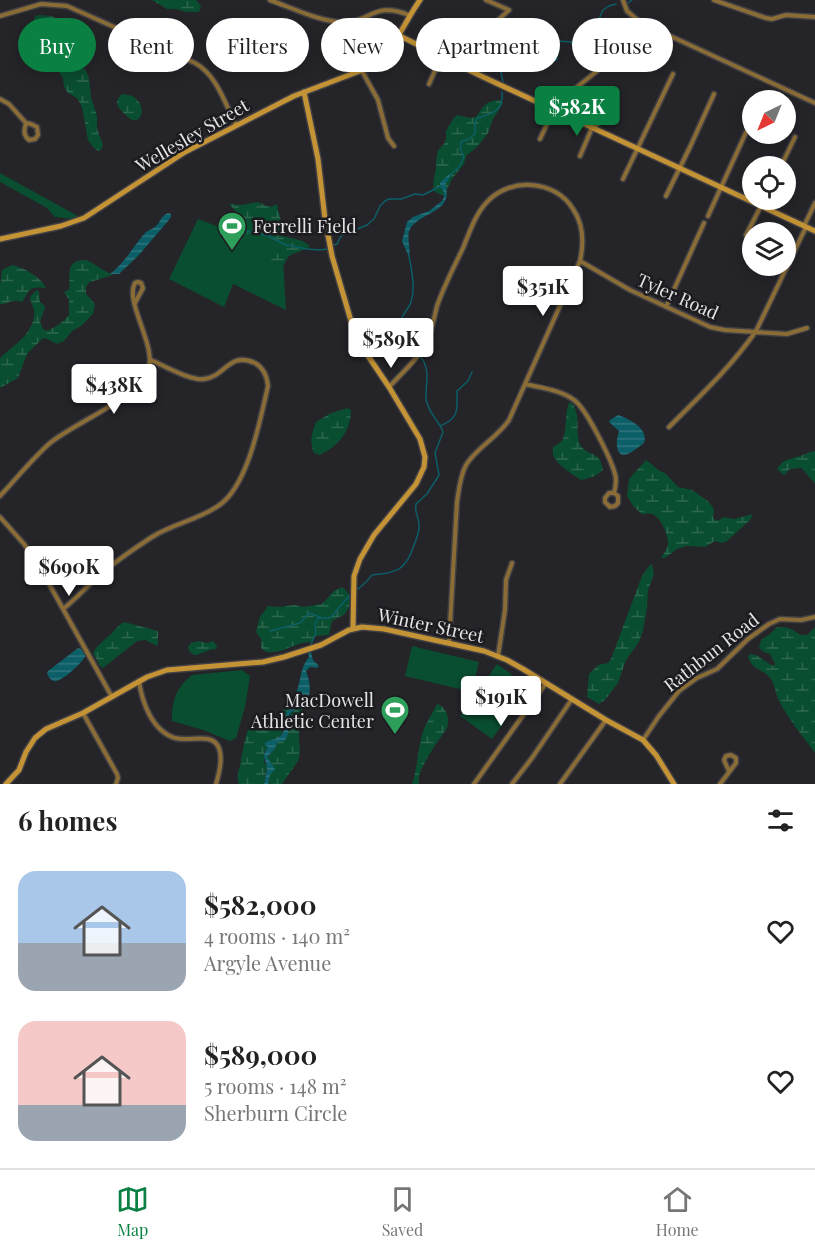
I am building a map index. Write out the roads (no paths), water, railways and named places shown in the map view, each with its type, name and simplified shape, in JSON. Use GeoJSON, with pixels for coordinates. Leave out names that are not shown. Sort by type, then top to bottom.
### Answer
{"type":"FeatureCollection","features":[{"type":"Feature","properties":{"kind":"street"},"geometry":{"type":"LineString","coordinates":[[67,6],[68,0]]}},
{"type":"Feature","properties":{"kind":"street"},"geometry":{"type":"LineString","coordinates":[[270,0],[318,18],[338,22],[349,22],[382,7],[401,10],[409,15]]}},
{"type":"Feature","properties":{"kind":"street"},"geometry":{"type":"LineString","coordinates":[[404,24],[420,0]]}},
{"type":"Feature","properties":{"kind":"street"},"geometry":{"type":"LineString","coordinates":[[486,0],[509,10],[500,18]]}},
{"type":"Feature","properties":{"kind":"street"},"geometry":{"type":"LineString","coordinates":[[623,0],[627,11],[640,22],[815,103]]}},
{"type":"Feature","properties":{"kind":"street"},"geometry":{"type":"LineString","coordinates":[[714,0],[766,18],[772,19],[790,14],[815,17]]}},
{"type":"Feature","properties":{"kind":"street"},"geometry":{"type":"LineString","coordinates":[[0,16],[41,4],[67,6],[200,66],[213,79],[236,126]]}},
{"type":"Feature","properties":{"kind":"street","name":"Wellesley Street"},"geometry":{"type":"LineString","coordinates":[[0,239],[61,226],[84,218],[173,158],[304,92],[359,72]]}},
{"type":"Feature","properties":{"kind":"street"},"geometry":{"type":"LineString","coordinates":[[366,72],[378,100],[388,138],[394,146]]}},
{"type":"Feature","properties":{"kind":"street"},"geometry":{"type":"LineString","coordinates":[[429,84],[434,72]]}},
{"type":"Feature","properties":{"kind":"street"},"geometry":{"type":"LineString","coordinates":[[474,72],[742,197]]}},
{"type":"Feature","properties":{"kind":"street"},"geometry":{"type":"LineString","coordinates":[[540,139],[560,101],[594,72]]}},
{"type":"Feature","properties":{"kind":"street"},"geometry":{"type":"LineString","coordinates":[[623,179],[673,74]]}},
{"type":"Feature","properties":{"kind":"street"},"geometry":{"type":"LineString","coordinates":[[580,156],[613,91]]}},
{"type":"Feature","properties":{"kind":"street"},"geometry":{"type":"LineString","coordinates":[[304,92],[318,159],[332,256],[356,338],[420,439],[424,457],[424,467],[416,484],[364,549],[354,576],[353,628]]}},
{"type":"Feature","properties":{"kind":"street"},"geometry":{"type":"LineString","coordinates":[[666,196],[714,94]]}},
{"type":"Feature","properties":{"kind":"street"},"geometry":{"type":"LineString","coordinates":[[0,99],[9,104],[26,123],[38,129],[35,139],[29,140],[25,134],[26,123]]}},
{"type":"Feature","properties":{"kind":"street"},"geometry":{"type":"LineString","coordinates":[[708,216],[742,141]]}},
{"type":"Feature","properties":{"kind":"street"},"geometry":{"type":"LineString","coordinates":[[389,387],[421,351],[429,336],[439,303],[476,220],[490,199],[512,186],[525,184],[539,185],[562,196],[573,209],[580,225],[583,238],[580,261],[521,395],[504,427],[470,460],[461,480],[457,502],[449,643]]}},
{"type":"Feature","properties":{"kind":"street"},"geometry":{"type":"LineString","coordinates":[[669,427],[749,342],[815,203]]}},
{"type":"Feature","properties":{"kind":"street"},"geometry":{"type":"LineString","coordinates":[[771,210],[815,231]]}},
{"type":"Feature","properties":{"kind":"street"},"geometry":{"type":"LineString","coordinates":[[666,307],[704,223]]}},
{"type":"Feature","properties":{"kind":"street","name":"Tyler Road"},"geometry":{"type":"LineString","coordinates":[[580,261],[615,283],[717,329],[787,334],[807,328]]}},
{"type":"Feature","properties":{"kind":"street"},"geometry":{"type":"LineString","coordinates":[[0,496],[50,444],[70,429],[131,392],[148,372],[151,360],[135,303],[132,289],[138,282],[143,288],[135,303]]}},
{"type":"Feature","properties":{"kind":"street"},"geometry":{"type":"LineString","coordinates":[[63,609],[101,573],[153,536],[219,506],[230,495],[243,474],[268,386],[264,370],[258,364],[246,360],[235,361],[214,376],[204,379],[194,378],[151,360]]}},
{"type":"Feature","properties":{"kind":"street"},"geometry":{"type":"LineString","coordinates":[[525,384],[566,395],[579,403],[613,466],[616,482],[614,493]]}},
{"type":"Feature","properties":{"kind":"street"},"geometry":{"type":"LineString","coordinates":[[0,517],[38,564],[112,697]]}},
{"type":"Feature","properties":{"kind":"street"},"geometry":{"type":"LineString","coordinates":[[498,656],[505,610],[506,580],[512,562]]}},
{"type":"Feature","properties":{"kind":"street","name":"Rathbun Road"},"geometry":{"type":"LineString","coordinates":[[643,740],[679,692],[697,678],[717,669],[748,639],[780,619],[801,620],[815,617]]}},
{"type":"Feature","properties":{"kind":"street","name":"Winter Street"},"geometry":{"type":"LineString","coordinates":[[6,784],[19,770],[35,738],[46,729],[83,713],[153,674],[167,670],[263,662],[326,643],[353,628],[375,627],[478,649],[498,656],[643,740],[656,755],[674,784]]}},
{"type":"Feature","properties":{"kind":"street"},"geometry":{"type":"LineString","coordinates":[[139,681],[145,706],[164,732],[174,738],[207,739],[217,744],[221,756],[216,784]]}},
{"type":"Feature","properties":{"kind":"street"},"geometry":{"type":"LineString","coordinates":[[474,784],[546,683]]}},
{"type":"Feature","properties":{"kind":"street"},"geometry":{"type":"LineString","coordinates":[[512,784],[572,699]]}},
{"type":"Feature","properties":{"kind":"street"},"geometry":{"type":"LineString","coordinates":[[83,713],[117,774],[116,784]]}},
{"type":"Feature","properties":{"kind":"street"},"geometry":{"type":"LineString","coordinates":[[560,784],[606,720]]}},
{"type":"Feature","properties":{"kind":"street"},"geometry":{"type":"LineString","coordinates":[[720,784],[729,771]]}},
{"type":"Feature","properties":{"kind":"water"},"geometry":{"type":"Polygon","coordinates":[[[452,173],[445,185],[447,194],[445,201],[410,229],[409,257],[402,241],[407,222],[429,211],[442,201],[444,192],[440,183],[452,173]]]}},
{"type":"Feature","properties":{"kind":"water"},"geometry":{"type":"Polygon","coordinates":[[[168,213],[171,217],[139,255],[119,274],[110,274],[146,232],[155,227],[168,213]]]}},
{"type":"Feature","properties":{"kind":"water"},"geometry":{"type":"Polygon","coordinates":[[[618,415],[637,425],[645,438],[644,443],[625,455],[618,452],[619,431],[609,422],[618,415]]]}},
{"type":"Feature","properties":{"kind":"water"},"geometry":{"type":"Polygon","coordinates":[[[78,648],[86,655],[81,662],[62,679],[51,680],[47,674],[48,671],[78,648]]]}},
{"type":"Feature","properties":{"kind":"water"},"geometry":{"type":"Polygon","coordinates":[[[308,652],[311,652],[313,660],[319,666],[310,667],[306,671],[310,685],[308,698],[303,707],[291,712],[286,739],[277,742],[275,749],[267,757],[275,769],[270,775],[268,784],[264,784],[267,767],[264,755],[268,747],[265,743],[278,738],[284,730],[281,724],[296,693],[302,670],[309,657],[308,652]]]}},
{"type":"Feature","properties":{"kind":"waterway"},"geometry":{"type":"LineString","coordinates":[[628,3],[632,0]]}},
{"type":"Feature","properties":{"kind":"waterway"},"geometry":{"type":"LineString","coordinates":[[503,82],[502,70],[514,63],[528,64],[537,61],[547,63],[557,59],[554,49],[559,41],[571,42],[574,47],[579,45],[587,30],[598,21],[603,10],[616,4]]}},
{"type":"Feature","properties":{"kind":"waterway"},"geometry":{"type":"LineString","coordinates":[[451,174],[459,167],[464,157],[460,148],[461,142],[475,134],[477,118],[488,115],[499,107],[502,92]]}},
{"type":"Feature","properties":{"kind":"waterway"},"geometry":{"type":"LineString","coordinates":[[334,245],[341,236],[367,225],[374,219],[385,201],[415,194],[423,195],[441,186]]}},
{"type":"Feature","properties":{"kind":"waterway"},"geometry":{"type":"LineString","coordinates":[[233,231],[242,230],[268,236],[286,245],[307,249],[327,249]]}},
{"type":"Feature","properties":{"kind":"waterway"},"geometry":{"type":"LineString","coordinates":[[357,590],[372,575],[399,569],[408,560],[419,529],[416,504],[427,494],[439,475],[435,453],[443,432],[427,405],[427,371],[424,362],[406,339],[401,322],[410,305],[413,291],[409,255]]}},
{"type":"Feature","properties":{"kind":"waterway"},"geometry":{"type":"LineString","coordinates":[[440,426],[454,416],[457,408],[457,391],[468,381],[472,372]]}},
{"type":"Feature","properties":{"kind":"waterway"},"geometry":{"type":"LineString","coordinates":[[311,644],[316,633],[315,624],[318,618],[332,616],[349,596]]}},
{"type":"Feature","properties":{"kind":"waterway"},"geometry":{"type":"LineString","coordinates":[[270,631],[300,623],[309,613],[320,617]]}},
{"type":"Feature","properties":{"kind":"place","name":"Ferrelli Field"},"geometry":{"type":"Point","coordinates":[232,252]}},
{"type":"Feature","properties":{"kind":"place","name":"MacDowell Athletic Center"},"geometry":{"type":"Point","coordinates":[395,736]}}]}
